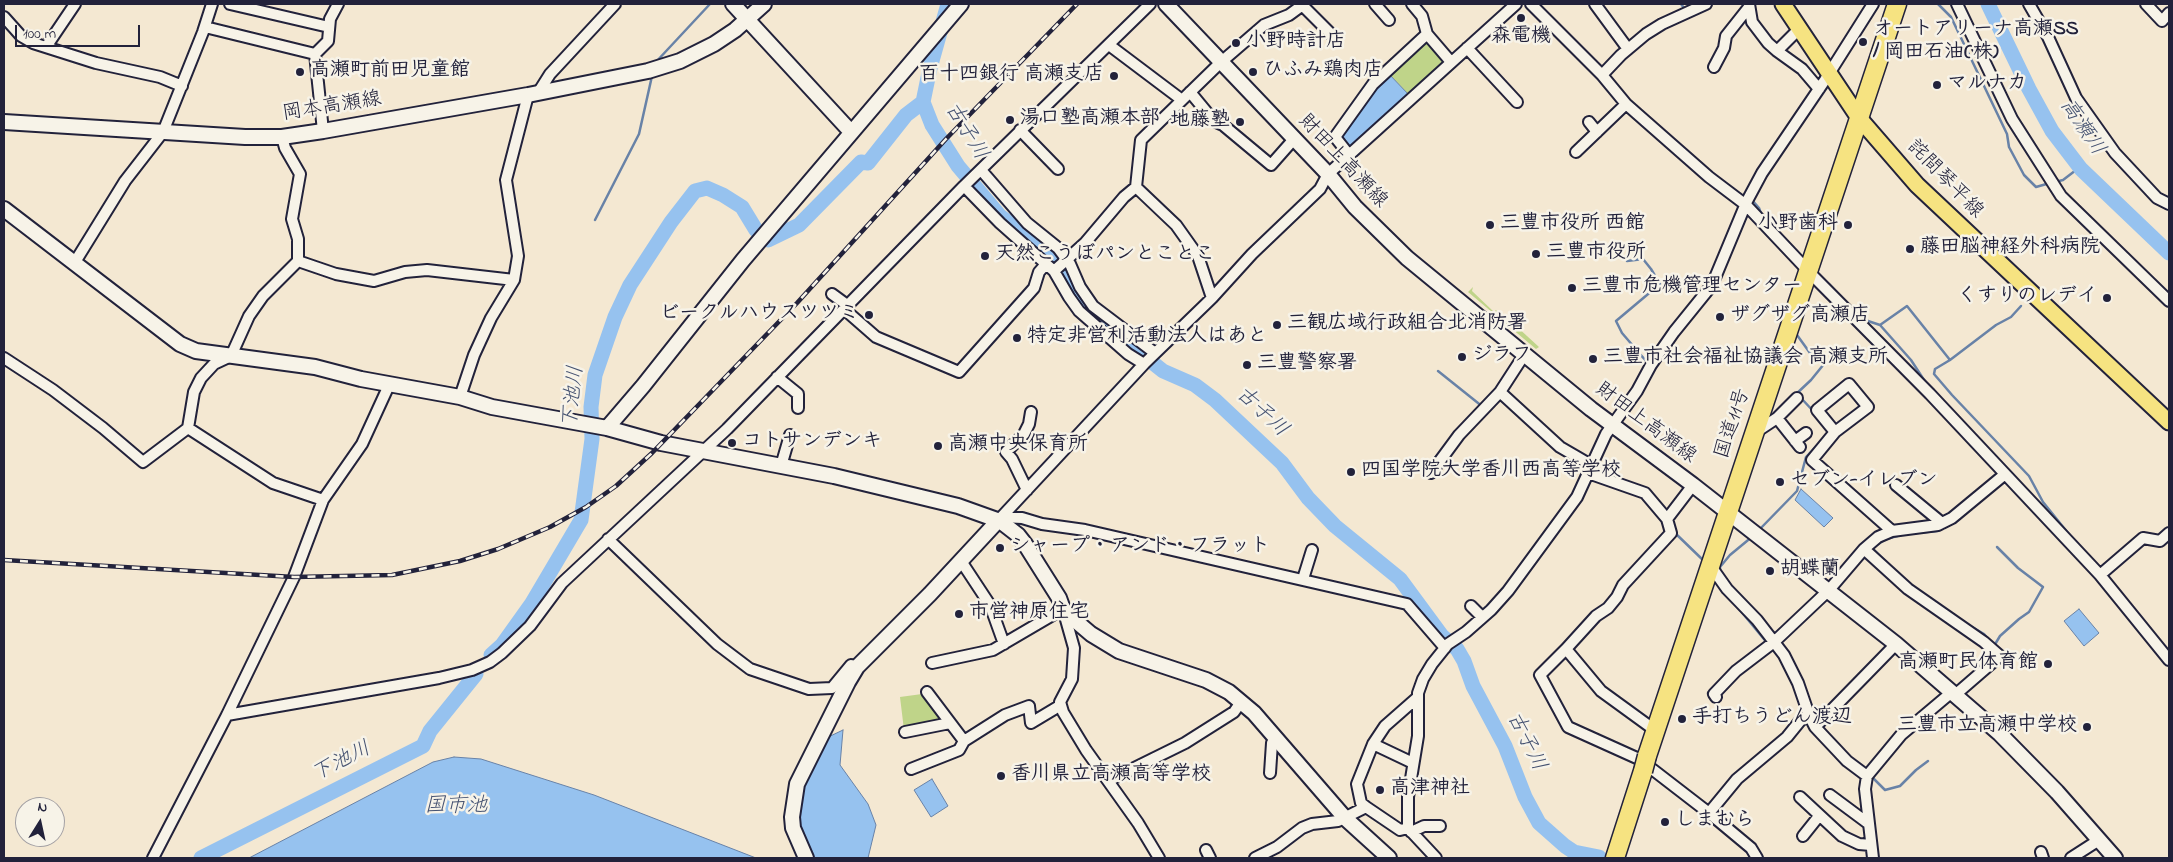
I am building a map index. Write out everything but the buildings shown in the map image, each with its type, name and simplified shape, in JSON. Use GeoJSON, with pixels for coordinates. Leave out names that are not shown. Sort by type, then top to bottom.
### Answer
{"type":"FeatureCollection","features":[{"type":"Feature","properties":{"kind":"highway","name":"国道11号"},"geometry":{"type":"LineString","coordinates":[[1615,858],[1727,511],[1897,4]]}},
{"type":"Feature","properties":{"kind":"main road","name":"詫間琴平線"},"geometry":{"type":"LineString","coordinates":[[1782,4],[1859,118],[1932,201],[2169,422]]}},
{"type":"Feature","properties":{"kind":"street"},"geometry":{"type":"LineString","coordinates":[[46,47],[75,4]]}},
{"type":"Feature","properties":{"kind":"street"},"geometry":{"type":"LineString","coordinates":[[75,262],[125,181],[163,132],[205,27],[212,4]]}},
{"type":"Feature","properties":{"kind":"street"},"geometry":{"type":"LineString","coordinates":[[230,4],[329,27]]}},
{"type":"Feature","properties":{"kind":"street"},"geometry":{"type":"LineString","coordinates":[[315,54],[328,41],[330,19],[338,4]]}},
{"type":"Feature","properties":{"kind":"street"},"geometry":{"type":"LineString","coordinates":[[460,397],[474,355],[491,318],[514,280],[518,256],[506,180],[533,94],[615,4]]}},
{"type":"Feature","properties":{"kind":"street"},"geometry":{"type":"LineString","coordinates":[[733,4],[851,132]]}},
{"type":"Feature","properties":{"kind":"street","name":"岡本高瀬線"},"geometry":{"type":"LineString","coordinates":[[4,122],[205,135],[282,137],[322,131],[619,78],[680,61],[714,44],[764,4]]}},
{"type":"Feature","properties":{"kind":"street"},"geometry":{"type":"LineString","coordinates":[[607,428],[643,386],[743,260],[961,4]]}},
{"type":"Feature","properties":{"kind":"street"},"geometry":{"type":"LineString","coordinates":[[226,715],[439,678],[472,670],[490,662],[517,641],[562,583],[727,429],[964,186],[1150,4]]}},
{"type":"Feature","properties":{"kind":"street","name":"財田上高瀬線"},"geometry":{"type":"LineString","coordinates":[[1166,4],[1328,174],[1355,207],[1407,258],[1613,426],[1829,590],[1954,693],[2029,762],[2115,858]]}},
{"type":"Feature","properties":{"kind":"street"},"geometry":{"type":"LineString","coordinates":[[1056,269],[1085,244],[1124,197],[1136,187],[1140,165],[1141,140],[1222,62],[1264,25],[1289,15],[1303,4],[1337,40]]}},
{"type":"Feature","properties":{"kind":"street"},"geometry":{"type":"LineString","coordinates":[[1376,4],[1389,20]]}},
{"type":"Feature","properties":{"kind":"street"},"geometry":{"type":"LineString","coordinates":[[1412,4],[1422,16],[1427,34],[1451,62]]}},
{"type":"Feature","properties":{"kind":"street"},"geometry":{"type":"LineString","coordinates":[[806,858],[794,828],[792,817],[797,784],[822,732],[858,668],[1144,364],[1212,298],[1252,254],[1320,189],[1328,174],[1516,4]]}},
{"type":"Feature","properties":{"kind":"street"},"geometry":{"type":"LineString","coordinates":[[1531,4],[1602,75],[1626,104],[1696,166],[1746,205],[1930,394],[2004,475],[2100,575],[2169,660]]}},
{"type":"Feature","properties":{"kind":"street"},"geometry":{"type":"LineString","coordinates":[[1595,4],[1628,49]]}},
{"type":"Feature","properties":{"kind":"street"},"geometry":{"type":"LineString","coordinates":[[1602,75],[1628,49],[1662,24],[1706,4]]}},
{"type":"Feature","properties":{"kind":"street"},"geometry":{"type":"LineString","coordinates":[[1957,4],[2012,119],[2061,196],[2169,301]]}},
{"type":"Feature","properties":{"kind":"street"},"geometry":{"type":"LineString","coordinates":[[2029,4],[2048,37],[2076,98],[2087,114],[2115,153],[2157,198],[2169,204]]}},
{"type":"Feature","properties":{"kind":"street"},"geometry":{"type":"LineString","coordinates":[[2146,4],[2162,21],[2169,13]]}},
{"type":"Feature","properties":{"kind":"street"},"geometry":{"type":"LineString","coordinates":[[1436,858],[1410,830],[1408,798],[1418,736],[1418,697],[1423,679],[1445,648],[1482,618],[1508,591],[1577,497],[1606,434],[1674,332],[1712,285],[1746,205],[1762,173],[1829,74],[1870,5]]}},
{"type":"Feature","properties":{"kind":"street"},"geometry":{"type":"LineString","coordinates":[[1749,6],[1752,22],[1757,29],[1777,51],[1802,69],[1819,89]]}},
{"type":"Feature","properties":{"kind":"street"},"geometry":{"type":"LineString","coordinates":[[1714,67],[1724,48],[1726,36],[1749,6]]}},
{"type":"Feature","properties":{"kind":"street"},"geometry":{"type":"LineString","coordinates":[[4,17],[21,36],[46,47],[96,62],[160,77],[182,86]]}},
{"type":"Feature","properties":{"kind":"street"},"geometry":{"type":"LineString","coordinates":[[205,27],[315,54]]}},
{"type":"Feature","properties":{"kind":"street"},"geometry":{"type":"LineString","coordinates":[[1777,51],[1799,29]]}},
{"type":"Feature","properties":{"kind":"street"},"geometry":{"type":"LineString","coordinates":[[1350,156],[1335,137],[1373,84],[1427,34]]}},
{"type":"Feature","properties":{"kind":"street"},"geometry":{"type":"LineString","coordinates":[[1109,45],[1182,100]]}},
{"type":"Feature","properties":{"kind":"street"},"geometry":{"type":"LineString","coordinates":[[1468,48],[1516,102]]}},
{"type":"Feature","properties":{"kind":"street"},"geometry":{"type":"LineString","coordinates":[[315,54],[322,131]]}},
{"type":"Feature","properties":{"kind":"street"},"geometry":{"type":"LineString","coordinates":[[1190,92],[1214,121],[1223,125],[1271,165],[1294,139]]}},
{"type":"Feature","properties":{"kind":"street"},"geometry":{"type":"LineString","coordinates":[[1576,152],[1626,104]]}},
{"type":"Feature","properties":{"kind":"street"},"geometry":{"type":"LineString","coordinates":[[1589,122],[1597,132]]}},
{"type":"Feature","properties":{"kind":"street"},"geometry":{"type":"LineString","coordinates":[[1020,130],[1058,169]]}},
{"type":"Feature","properties":{"kind":"street"},"geometry":{"type":"LineString","coordinates":[[4,358],[53,390],[103,428],[143,462],[188,428],[194,392],[201,378],[214,364],[231,356],[249,316],[263,296],[298,261],[298,239],[292,219],[300,174],[285,148],[282,137]]}},
{"type":"Feature","properties":{"kind":"street"},"geometry":{"type":"LineString","coordinates":[[981,170],[1027,223],[1058,248],[1093,306],[1155,353]]}},
{"type":"Feature","properties":{"kind":"street"},"geometry":{"type":"LineString","coordinates":[[964,186],[1000,223],[1046,264],[1056,269],[1069,297],[1079,311],[1128,354],[1144,364]]}},
{"type":"Feature","properties":{"kind":"street"},"geometry":{"type":"LineString","coordinates":[[1136,187],[1176,225],[1198,256],[1203,265],[1212,298]]}},
{"type":"Feature","properties":{"kind":"street"},"geometry":{"type":"LineString","coordinates":[[4,209],[180,344],[196,351],[282,361],[460,397],[492,407],[607,428],[661,443],[781,466],[936,501],[998,520],[1018,535],[1026,544],[1059,598],[1063,608],[1074,648],[1072,679],[1060,702],[1061,705],[1086,750],[1159,858]]}},
{"type":"Feature","properties":{"kind":"street"},"geometry":{"type":"LineString","coordinates":[[298,261],[336,274],[374,281],[406,272],[427,270],[514,280]]}},
{"type":"Feature","properties":{"kind":"street"},"geometry":{"type":"LineString","coordinates":[[832,294],[876,337],[959,372],[1034,288],[1039,272],[1046,264]]}},
{"type":"Feature","properties":{"kind":"street"},"geometry":{"type":"LineString","coordinates":[[1431,473],[1459,435],[1500,392],[1524,355]]}},
{"type":"Feature","properties":{"kind":"street"},"geometry":{"type":"LineString","coordinates":[[777,377],[798,394],[798,408]]}},
{"type":"Feature","properties":{"kind":"street"},"geometry":{"type":"LineString","coordinates":[[153,858],[294,577],[323,500],[362,444],[390,383]]}},
{"type":"Feature","properties":{"kind":"street"},"geometry":{"type":"LineString","coordinates":[[1835,432],[1817,410],[1849,384],[1868,407],[1835,432],[1812,460],[1892,531]]}},
{"type":"Feature","properties":{"kind":"street"},"geometry":{"type":"LineString","coordinates":[[1500,392],[1560,447],[1590,469],[1645,492],[1667,520],[1671,533],[1623,585],[1617,597],[1608,608],[1596,616],[1540,675],[1568,727],[1639,759],[1751,848],[1757,858]]}},
{"type":"Feature","properties":{"kind":"street"},"geometry":{"type":"LineString","coordinates":[[1754,434],[1777,418],[1797,398]]}},
{"type":"Feature","properties":{"kind":"street"},"geometry":{"type":"LineString","coordinates":[[1027,490],[1012,459],[1006,452],[1024,434],[1029,424],[1031,412]]}},
{"type":"Feature","properties":{"kind":"street"},"geometry":{"type":"LineString","coordinates":[[1777,418],[1798,444],[1806,433]]}},
{"type":"Feature","properties":{"kind":"street"},"geometry":{"type":"LineString","coordinates":[[188,428],[273,483],[323,500]]}},
{"type":"Feature","properties":{"kind":"street"},"geometry":{"type":"LineString","coordinates":[[781,466],[790,435]]}},
{"type":"Feature","properties":{"kind":"street"},"geometry":{"type":"LineString","coordinates":[[1716,697],[1714,694],[1736,671],[1774,642],[1829,590],[1864,549],[1878,537],[1892,531],[1942,523],[1971,503],[2004,475]]}},
{"type":"Feature","properties":{"kind":"street"},"geometry":{"type":"LineString","coordinates":[[1667,520],[1693,485]]}},
{"type":"Feature","properties":{"kind":"street"},"geometry":{"type":"LineString","coordinates":[[1896,485],[1942,523]]}},
{"type":"Feature","properties":{"kind":"street"},"geometry":{"type":"LineString","coordinates":[[998,520],[1022,518],[1042,524],[1085,530],[1407,604],[1445,648]]}},
{"type":"Feature","properties":{"kind":"street"},"geometry":{"type":"LineString","coordinates":[[2100,575],[2143,538],[2160,541],[2169,533]]}},
{"type":"Feature","properties":{"kind":"street"},"geometry":{"type":"LineString","coordinates":[[608,539],[717,644],[750,669],[809,689],[832,688],[852,665],[858,668]]}},
{"type":"Feature","properties":{"kind":"street"},"geometry":{"type":"LineString","coordinates":[[1864,549],[1908,589],[1984,642],[2000,656],[1901,735],[1867,776],[1865,789],[1873,858]]}},
{"type":"Feature","properties":{"kind":"street"},"geometry":{"type":"LineString","coordinates":[[1303,579],[1312,550]]}},
{"type":"Feature","properties":{"kind":"street"},"geometry":{"type":"LineString","coordinates":[[961,560],[990,605],[1004,644]]}},
{"type":"Feature","properties":{"kind":"street"},"geometry":{"type":"LineString","coordinates":[[1710,565],[1727,589],[1757,620],[1784,656],[1798,684],[1815,727],[1847,761],[1867,776]]}},
{"type":"Feature","properties":{"kind":"street"},"geometry":{"type":"LineString","coordinates":[[1471,606],[1482,618]]}},
{"type":"Feature","properties":{"kind":"street"},"geometry":{"type":"LineString","coordinates":[[932,663],[993,650],[1063,608]]}},
{"type":"Feature","properties":{"kind":"street"},"geometry":{"type":"LineString","coordinates":[[1063,608],[1085,629],[1105,644],[1134,657],[1206,680],[1229,692],[1254,713],[1345,818],[1389,858]]}},
{"type":"Feature","properties":{"kind":"street"},"geometry":{"type":"LineString","coordinates":[[1815,727],[1896,644]]}},
{"type":"Feature","properties":{"kind":"street"},"geometry":{"type":"LineString","coordinates":[[1566,649],[1601,690],[1656,731]]}},
{"type":"Feature","properties":{"kind":"street"},"geometry":{"type":"LineString","coordinates":[[927,692],[964,741]]}},
{"type":"Feature","properties":{"kind":"street"},"geometry":{"type":"LineString","coordinates":[[1418,697],[1385,726],[1373,744],[1357,784],[1362,803],[1400,830],[1410,830],[1424,826],[1440,826]]}},
{"type":"Feature","properties":{"kind":"street"},"geometry":{"type":"LineString","coordinates":[[1108,781],[1184,743],[1234,712],[1241,702]]}},
{"type":"Feature","properties":{"kind":"street"},"geometry":{"type":"LineString","coordinates":[[912,769],[959,750],[964,741],[1005,715],[1029,706],[1031,722],[1061,705]]}},
{"type":"Feature","properties":{"kind":"street"},"geometry":{"type":"LineString","coordinates":[[1709,813],[1737,779],[1787,737],[1800,721],[1809,715]]}},
{"type":"Feature","properties":{"kind":"street"},"geometry":{"type":"LineString","coordinates":[[905,732],[950,723]]}},
{"type":"Feature","properties":{"kind":"street"},"geometry":{"type":"LineString","coordinates":[[1270,773],[1272,743],[1276,738]]}},
{"type":"Feature","properties":{"kind":"street"},"geometry":{"type":"LineString","coordinates":[[1373,744],[1413,763]]}},
{"type":"Feature","properties":{"kind":"street"},"geometry":{"type":"LineString","coordinates":[[1830,795],[1869,824]]}},
{"type":"Feature","properties":{"kind":"street"},"geometry":{"type":"LineString","coordinates":[[1800,797],[1842,836],[1859,844],[1871,845]]}},
{"type":"Feature","properties":{"kind":"street"},"geometry":{"type":"LineString","coordinates":[[1255,858],[1277,847],[1302,828],[1312,824],[1338,821],[1366,807]]}},
{"type":"Feature","properties":{"kind":"street"},"geometry":{"type":"LineString","coordinates":[[1803,836],[1819,816]]}},
{"type":"Feature","properties":{"kind":"street"},"geometry":{"type":"LineString","coordinates":[[2071,858],[2099,840]]}},
{"type":"Feature","properties":{"kind":"green space"},"geometry":{"type":"Polygon","coordinates":[[[1426,38],[1447,61],[1409,95],[1388,73],[1426,38]]]}},
{"type":"Feature","properties":{"kind":"green space"},"geometry":{"type":"Polygon","coordinates":[[[1473,287],[1472,291],[1494,312],[1496,310],[1512,328],[1515,325],[1539,347],[1536,349],[1468,292],[1473,287]]]}},
{"type":"Feature","properties":{"kind":"green space"},"geometry":{"type":"Polygon","coordinates":[[[922,694],[945,722],[904,730],[900,697],[922,694]]]}},
{"type":"Feature","properties":{"kind":"water"},"geometry":{"type":"Polygon","coordinates":[[[1388,73],[1409,95],[1349,150],[1337,135],[1388,73]]]}},
{"type":"Feature","properties":{"kind":"water"},"geometry":{"type":"Polygon","coordinates":[[[1801,489],[1833,518],[1824,527],[1795,500],[1801,489]]]}},
{"type":"Feature","properties":{"kind":"water"},"geometry":{"type":"Polygon","coordinates":[[[2079,609],[2099,633],[2084,646],[2064,621],[2079,609]]]}},
{"type":"Feature","properties":{"kind":"water"},"geometry":{"type":"Polygon","coordinates":[[[843,730],[840,765],[868,804],[876,825],[868,858],[813,858],[797,818],[801,791],[822,740],[843,730]]]}},
{"type":"Feature","properties":{"kind":"water","name":"国市池"},"geometry":{"type":"Polygon","coordinates":[[[454,757],[481,759],[594,795],[756,858],[249,858],[433,762],[454,757]]]}},
{"type":"Feature","properties":{"kind":"water"},"geometry":{"type":"Polygon","coordinates":[[[932,779],[948,806],[931,817],[914,790],[932,779]]]}},
{"type":"Feature","properties":{"kind":"waterway"},"geometry":{"type":"LineString","coordinates":[[655,63],[710,4]]}},
{"type":"Feature","properties":{"kind":"waterway","name":"古子川"},"geometry":{"type":"LineString","coordinates":[[948,4],[930,68],[923,102],[932,125],[958,166],[1000,216],[1050,255],[1066,274],[1081,302],[1099,320],[1163,371],[1195,385],[1215,400],[1282,463],[1308,498],[1335,526],[1400,579],[1442,636],[1457,649],[1464,661],[1473,686],[1505,746],[1525,797],[1539,823],[1574,852],[1599,857]]}},
{"type":"Feature","properties":{"kind":"waterway"},"geometry":{"type":"LineString","coordinates":[[1681,4],[1684,8]]}},
{"type":"Feature","properties":{"kind":"waterway"},"geometry":{"type":"LineString","coordinates":[[1938,4],[1951,17],[2007,134],[2009,147],[2024,175],[2036,187],[2050,183]]}},
{"type":"Feature","properties":{"kind":"waterway","name":"高瀬川"},"geometry":{"type":"LineString","coordinates":[[1988,4],[2029,89],[2052,131],[2081,169],[2169,253]]}},
{"type":"Feature","properties":{"kind":"waterway"},"geometry":{"type":"LineString","coordinates":[[595,220],[639,134],[652,76]]}},
{"type":"Feature","properties":{"kind":"waterway","name":"下池川"},"geometry":{"type":"LineString","coordinates":[[768,240],[799,225],[861,162],[868,163],[906,115],[923,102]]}},
{"type":"Feature","properties":{"kind":"waterway"},"geometry":{"type":"LineString","coordinates":[[2055,182],[2063,180],[2080,167]]}},
{"type":"Feature","properties":{"kind":"waterway","name":"下池川"},"geometry":{"type":"LineString","coordinates":[[491,655],[502,645],[532,603],[581,520],[592,439],[591,407],[595,375],[615,317],[630,285],[671,222],[695,191],[707,188],[742,207],[756,230]]}},
{"type":"Feature","properties":{"kind":"waterway"},"geometry":{"type":"LineString","coordinates":[[1752,200],[1759,208],[1762,216]]}},
{"type":"Feature","properties":{"kind":"waterway"},"geometry":{"type":"LineString","coordinates":[[1627,261],[1643,259],[1660,284],[1616,321],[1622,333],[1646,361]]}},
{"type":"Feature","properties":{"kind":"waterway"},"geometry":{"type":"LineString","coordinates":[[1829,284],[1845,301]]}},
{"type":"Feature","properties":{"kind":"waterway"},"geometry":{"type":"LineString","coordinates":[[1862,319],[1880,325],[1907,306],[1950,360],[1996,325],[2011,317],[2021,306]]}},
{"type":"Feature","properties":{"kind":"waterway"},"geometry":{"type":"LineString","coordinates":[[1880,325],[1911,360],[1926,383]]}},
{"type":"Feature","properties":{"kind":"waterway"},"geometry":{"type":"LineString","coordinates":[[1794,396],[1824,364],[1810,353],[1797,335]]}},
{"type":"Feature","properties":{"kind":"waterway"},"geometry":{"type":"LineString","coordinates":[[1950,360],[1935,369],[1934,374],[2029,476],[2043,502],[2072,538]]}},
{"type":"Feature","properties":{"kind":"waterway"},"geometry":{"type":"LineString","coordinates":[[1438,371],[1483,407]]}},
{"type":"Feature","properties":{"kind":"waterway"},"geometry":{"type":"LineString","coordinates":[[1801,398],[1814,412]]}},
{"type":"Feature","properties":{"kind":"waterway"},"geometry":{"type":"LineString","coordinates":[[1758,531],[1797,491],[1806,457],[1826,436]]}},
{"type":"Feature","properties":{"kind":"waterway"},"geometry":{"type":"LineString","coordinates":[[1433,460],[1440,452]]}},
{"type":"Feature","properties":{"kind":"waterway"},"geometry":{"type":"LineString","coordinates":[[1594,468],[1630,483]]}},
{"type":"Feature","properties":{"kind":"waterway"},"geometry":{"type":"LineString","coordinates":[[1916,533],[1937,531]]}},
{"type":"Feature","properties":{"kind":"waterway"},"geometry":{"type":"LineString","coordinates":[[1674,532],[1704,561]]}},
{"type":"Feature","properties":{"kind":"waterway"},"geometry":{"type":"LineString","coordinates":[[1891,567],[1872,548],[1886,539],[1905,534]]}},
{"type":"Feature","properties":{"kind":"waterway"},"geometry":{"type":"LineString","coordinates":[[1720,570],[1720,567],[1730,555],[1753,536]]}},
{"type":"Feature","properties":{"kind":"waterway"},"geometry":{"type":"LineString","coordinates":[[1994,646],[2000,636],[2029,612],[2043,587],[2018,568],[1997,547]]}},
{"type":"Feature","properties":{"kind":"waterway"},"geometry":{"type":"LineString","coordinates":[[2088,555],[2098,566]]}},
{"type":"Feature","properties":{"kind":"waterway"},"geometry":{"type":"LineString","coordinates":[[1735,604],[1768,644]]}},
{"type":"Feature","properties":{"kind":"waterway"},"geometry":{"type":"LineString","coordinates":[[1967,624],[1984,634],[1989,640]]}},
{"type":"Feature","properties":{"kind":"waterway"},"geometry":{"type":"LineString","coordinates":[[1772,648],[1781,659]]}},
{"type":"Feature","properties":{"kind":"waterway","name":"下池川"},"geometry":{"type":"LineString","coordinates":[[201,858],[423,746],[430,731],[476,674]]}},
{"type":"Feature","properties":{"kind":"waterway"},"geometry":{"type":"LineString","coordinates":[[1836,757],[1843,765],[1847,765]]}},
{"type":"Feature","properties":{"kind":"waterway"},"geometry":{"type":"LineString","coordinates":[[1871,776],[1885,790],[1900,786],[1928,761]]}},
{"type":"Feature","properties":{"kind":"railway"},"geometry":{"type":"LineString","coordinates":[[4,560],[294,577],[392,575],[460,561],[498,549],[550,527],[586,507],[616,486],[652,453],[797,303],[946,139],[1077,4]]}},
{"type":"Feature","properties":{"kind":"place","name":"森電機"},"geometry":{"type":"Point","coordinates":[1521,18]}},
{"type":"Feature","properties":{"kind":"place","name":"オートアリーナ高瀬SS / 岡田石油(株)"},"geometry":{"type":"Point","coordinates":[1863,42]}},
{"type":"Feature","properties":{"kind":"place","name":"小野時計店"},"geometry":{"type":"Point","coordinates":[1236,43]}},
{"type":"Feature","properties":{"kind":"place","name":"高瀬町前田児童館"},"geometry":{"type":"Point","coordinates":[300,72]}},
{"type":"Feature","properties":{"kind":"place","name":"ひふみ鶏肉店"},"geometry":{"type":"Point","coordinates":[1253,72]}},
{"type":"Feature","properties":{"kind":"place","name":"百十四銀行 高瀬支店"},"geometry":{"type":"Point","coordinates":[1114,76]}},
{"type":"Feature","properties":{"kind":"place","name":"マルナカ"},"geometry":{"type":"Point","coordinates":[1937,85]}},
{"type":"Feature","properties":{"kind":"place","name":"湯口塾高瀬本部"},"geometry":{"type":"Point","coordinates":[1010,120]}},
{"type":"Feature","properties":{"kind":"place","name":"地藤塾"},"geometry":{"type":"Point","coordinates":[1240,122]}},
{"type":"Feature","properties":{"kind":"place","name":"三豊市役所 西館"},"geometry":{"type":"Point","coordinates":[1490,225]}},
{"type":"Feature","properties":{"kind":"place","name":"小野歯科"},"geometry":{"type":"Point","coordinates":[1848,225]}},
{"type":"Feature","properties":{"kind":"place","name":"藤田脳神経外科病院"},"geometry":{"type":"Point","coordinates":[1910,249]}},
{"type":"Feature","properties":{"kind":"place","name":"三豊市役所"},"geometry":{"type":"Point","coordinates":[1536,254]}},
{"type":"Feature","properties":{"kind":"place","name":"天然こうぼパンとことこ"},"geometry":{"type":"Point","coordinates":[985,256]}},
{"type":"Feature","properties":{"kind":"place","name":"三豊市危機管理センター"},"geometry":{"type":"Point","coordinates":[1572,288]}},
{"type":"Feature","properties":{"kind":"place","name":"くすりのレデイ"},"geometry":{"type":"Point","coordinates":[2107,298]}},
{"type":"Feature","properties":{"kind":"place","name":"ビークルハウスツツミ"},"geometry":{"type":"Point","coordinates":[869,315]}},
{"type":"Feature","properties":{"kind":"place","name":"ザグザグ高瀬店"},"geometry":{"type":"Point","coordinates":[1720,317]}},
{"type":"Feature","properties":{"kind":"place","name":"三観広域行政組合北消防署"},"geometry":{"type":"Point","coordinates":[1277,325]}},
{"type":"Feature","properties":{"kind":"place","name":"特定非営利活動法人はあと"},"geometry":{"type":"Point","coordinates":[1017,338]}},
{"type":"Feature","properties":{"kind":"place","name":"ジラフ"},"geometry":{"type":"Point","coordinates":[1462,357]}},
{"type":"Feature","properties":{"kind":"place","name":"三豊市社会福祉協議会 高瀬支所"},"geometry":{"type":"Point","coordinates":[1593,359]}},
{"type":"Feature","properties":{"kind":"place","name":"三豊警察署"},"geometry":{"type":"Point","coordinates":[1247,365]}},
{"type":"Feature","properties":{"kind":"place","name":"コトサンデンキ"},"geometry":{"type":"Point","coordinates":[732,443]}},
{"type":"Feature","properties":{"kind":"place","name":"高瀬中央保育所"},"geometry":{"type":"Point","coordinates":[938,446]}},
{"type":"Feature","properties":{"kind":"place","name":"四国学院大学香川西高等学校"},"geometry":{"type":"Point","coordinates":[1351,472]}},
{"type":"Feature","properties":{"kind":"place","name":"セブン-イレブン"},"geometry":{"type":"Point","coordinates":[1780,482]}},
{"type":"Feature","properties":{"kind":"place","name":"シャープ・アンド・フラット"},"geometry":{"type":"Point","coordinates":[1000,548]}},
{"type":"Feature","properties":{"kind":"place","name":"胡蝶蘭"},"geometry":{"type":"Point","coordinates":[1770,571]}},
{"type":"Feature","properties":{"kind":"place","name":"市営神原住宅"},"geometry":{"type":"Point","coordinates":[959,614]}},
{"type":"Feature","properties":{"kind":"place","name":"高瀬町民体育館"},"geometry":{"type":"Point","coordinates":[2048,664]}},
{"type":"Feature","properties":{"kind":"place","name":"手打ちうどん渡辺"},"geometry":{"type":"Point","coordinates":[1682,719]}},
{"type":"Feature","properties":{"kind":"place","name":"三豊市立高瀬中学校"},"geometry":{"type":"Point","coordinates":[2087,727]}},
{"type":"Feature","properties":{"kind":"place","name":"香川県立高瀬高等学校"},"geometry":{"type":"Point","coordinates":[1001,776]}},
{"type":"Feature","properties":{"kind":"place","name":"高津神社"},"geometry":{"type":"Point","coordinates":[1380,790]}},
{"type":"Feature","properties":{"kind":"place","name":"しまむら"},"geometry":{"type":"Point","coordinates":[1665,822]}}]}
